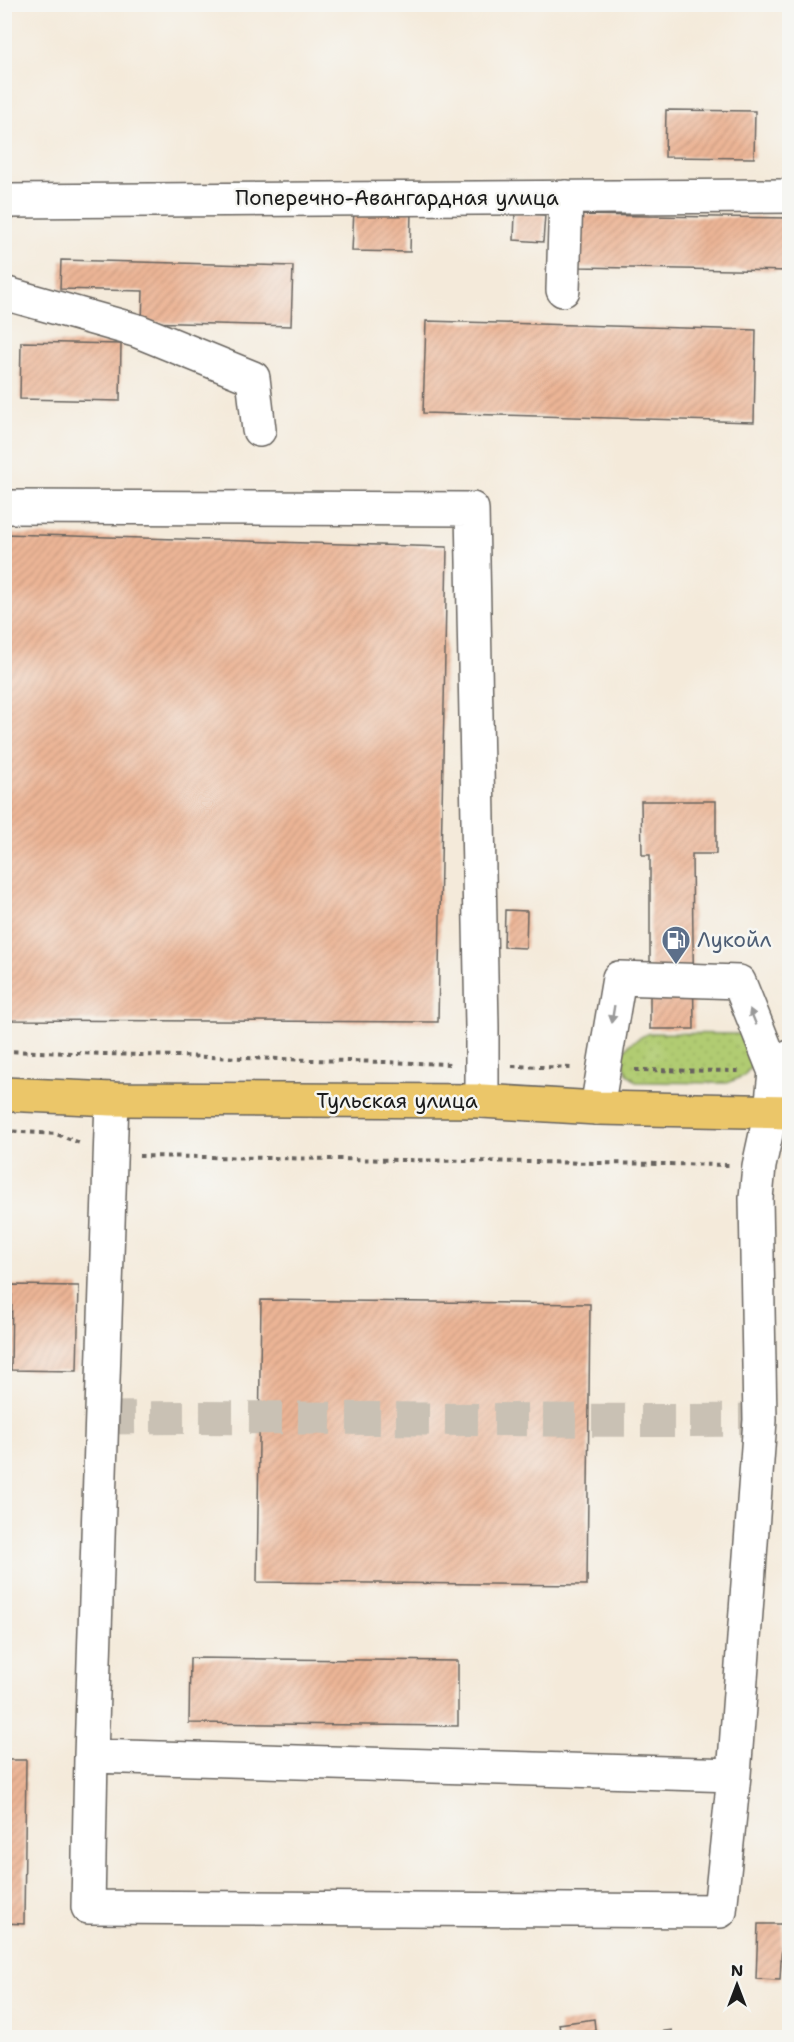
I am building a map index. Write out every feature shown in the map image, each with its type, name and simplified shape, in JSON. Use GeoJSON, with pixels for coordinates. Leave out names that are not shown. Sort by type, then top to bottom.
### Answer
{"type":"FeatureCollection","features":[{"type":"Feature","properties":{"kind":"main road","name":"Тульская улица"},"geometry":{"type":"LineString","coordinates":[[4,1094],[112,1099],[482,1101],[597,1108],[780,1112]]}},
{"type":"Feature","properties":{"kind":"street","name":"Поперечно-Авангардная улица"},"geometry":{"type":"LineString","coordinates":[[4,201],[789,196]]}},
{"type":"Feature","properties":{"kind":"street"},"geometry":{"type":"LineString","coordinates":[[563,290],[566,197]]}},
{"type":"Feature","properties":{"kind":"street"},"geometry":{"type":"LineString","coordinates":[[4,292],[138,331],[253,378],[259,430]]}},
{"type":"Feature","properties":{"kind":"street"},"geometry":{"type":"LineString","coordinates":[[4,507],[472,509],[482,1101]]}},
{"type":"Feature","properties":{"kind":"street"},"geometry":{"type":"LineString","coordinates":[[112,1099],[88,1907],[720,1911],[734,1775],[760,1420],[756,1198],[759,1166],[780,1112],[782,1064],[739,982],[619,978],[597,1108]]}},
{"type":"Feature","properties":{"kind":"street"},"geometry":{"type":"LineString","coordinates":[[91,1756],[734,1775]]}},
{"type":"Feature","properties":{"kind":"path"},"geometry":{"type":"LineString","coordinates":[[4,1051],[604,1069],[782,1064]]}},
{"type":"Feature","properties":{"kind":"path"},"geometry":{"type":"LineString","coordinates":[[4,1131],[56,1134],[110,1155],[759,1166]]}},
{"type":"Feature","properties":{"kind":"green space"},"geometry":{"type":"Polygon","coordinates":[[[649,1033],[744,1034],[755,1055],[753,1064],[744,1076],[727,1083],[636,1082],[627,1073],[622,1055],[630,1044],[649,1033]]]}},
{"type":"Feature","properties":{"kind":"building"},"geometry":{"type":"Polygon","coordinates":[[[666,110],[755,111],[754,158],[665,157],[666,110]]]}},
{"type":"Feature","properties":{"kind":"building"},"geometry":{"type":"Polygon","coordinates":[[[354,209],[411,211],[410,252],[352,251],[354,209]]]}},
{"type":"Feature","properties":{"kind":"building"},"geometry":{"type":"Polygon","coordinates":[[[515,213],[545,215],[543,242],[514,240],[515,213]]]}},
{"type":"Feature","properties":{"kind":"building"},"geometry":{"type":"Polygon","coordinates":[[[580,215],[790,218],[790,271],[579,267],[580,215]]]}},
{"type":"Feature","properties":{"kind":"building"},"geometry":{"type":"Polygon","coordinates":[[[61,260],[293,266],[291,326],[142,322],[143,291],[60,289],[61,260]]]}},
{"type":"Feature","properties":{"kind":"building"},"geometry":{"type":"Polygon","coordinates":[[[426,321],[756,330],[754,422],[423,413],[426,321]]]}},
{"type":"Feature","properties":{"kind":"building"},"geometry":{"type":"Polygon","coordinates":[[[21,342],[121,344],[120,401],[20,399],[21,342]]]}},
{"type":"Feature","properties":{"kind":"building"},"geometry":{"type":"Polygon","coordinates":[[[4,534],[447,547],[438,1022],[4,1020],[4,534]]]}},
{"type":"Feature","properties":{"kind":"building"},"geometry":{"type":"Polygon","coordinates":[[[641,801],[716,801],[716,854],[692,854],[694,1029],[650,1029],[650,855],[642,855],[641,801]]]}},
{"type":"Feature","properties":{"kind":"building"},"geometry":{"type":"Polygon","coordinates":[[[505,910],[527,911],[526,948],[504,947],[505,910]]]}},
{"type":"Feature","properties":{"kind":"building"},"geometry":{"type":"Polygon","coordinates":[[[12,1285],[79,1286],[77,1371],[11,1370],[12,1285]]]}},
{"type":"Feature","properties":{"kind":"building"},"geometry":{"type":"Polygon","coordinates":[[[261,1300],[590,1304],[587,1585],[257,1582],[261,1300]]]}},
{"type":"Feature","properties":{"kind":"building"},"geometry":{"type":"Polygon","coordinates":[[[190,1658],[458,1661],[458,1726],[189,1723],[190,1658]]]}},
{"type":"Feature","properties":{"kind":"building"},"geometry":{"type":"Polygon","coordinates":[[[4,1760],[26,1760],[24,1924],[4,1923],[4,1760]]]}},
{"type":"Feature","properties":{"kind":"building"},"geometry":{"type":"Polygon","coordinates":[[[758,1924],[783,1924],[780,1980],[756,1979],[758,1924]]]}},
{"type":"Feature","properties":{"kind":"building"},"geometry":{"type":"Polygon","coordinates":[[[594,2019],[596,2038],[561,2038],[559,2024],[594,2019]]]}},
{"type":"Feature","properties":{"kind":"building"},"geometry":{"type":"Polygon","coordinates":[[[672,2030],[673,2038],[630,2038],[630,2036],[672,2030]]]}},
{"type":"Feature","properties":{"kind":"tunnel"},"geometry":{"type":"LineString","coordinates":[[102,1418],[760,1420]]}},
{"type":"Feature","properties":{"kind":"place","name":"Лукойл"},"geometry":{"type":"Point","coordinates":[676,966]}}]}
